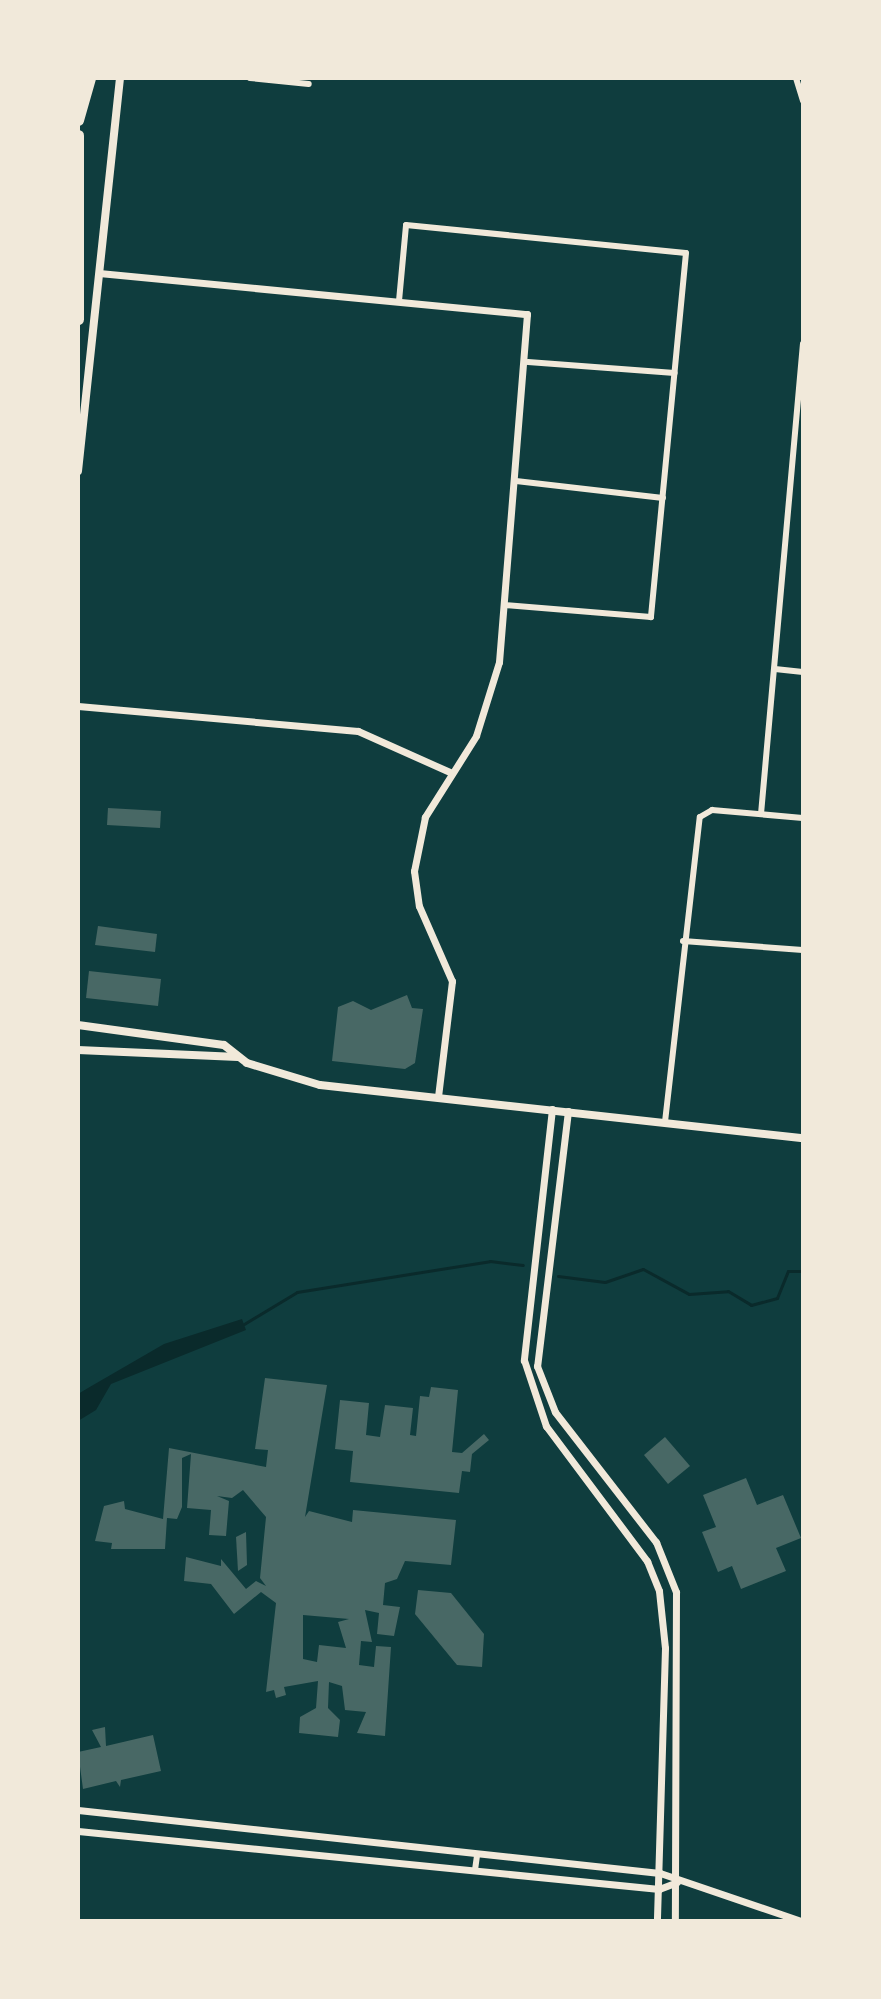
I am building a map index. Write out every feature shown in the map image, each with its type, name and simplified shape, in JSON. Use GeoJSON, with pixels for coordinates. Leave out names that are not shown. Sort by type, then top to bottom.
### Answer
{"type":"FeatureCollection","features":[{"type":"Feature","properties":{"kind":"highway"},"geometry":{"type":"LineString","coordinates":[[78,100],[80,78]]}},
{"type":"Feature","properties":{"kind":"highway"},"geometry":{"type":"LineString","coordinates":[[78,120],[90,78]]}},
{"type":"Feature","properties":{"kind":"highway"},"geometry":{"type":"LineString","coordinates":[[78,135],[78,319]]}},
{"type":"Feature","properties":{"kind":"main road"},"geometry":{"type":"LineString","coordinates":[[78,471],[120,78]]}},
{"type":"Feature","properties":{"kind":"main road"},"geometry":{"type":"LineString","coordinates":[[78,1025],[224,1045],[238,1057]]}},
{"type":"Feature","properties":{"kind":"main road"},"geometry":{"type":"LineString","coordinates":[[78,1050],[238,1057],[320,1085],[803,1138]]}},
{"type":"Feature","properties":{"kind":"street"},"geometry":{"type":"LineString","coordinates":[[250,78],[309,84]]}},
{"type":"Feature","properties":{"kind":"street"},"geometry":{"type":"LineString","coordinates":[[799,82],[803,101]]}},
{"type":"Feature","properties":{"kind":"street"},"geometry":{"type":"LineString","coordinates":[[399,301],[406,225],[686,253],[651,617],[504,605]]}},
{"type":"Feature","properties":{"kind":"street"},"geometry":{"type":"LineString","coordinates":[[99,273],[527,314],[528,362],[504,605],[489,706],[425,817],[414,871],[419,906],[452,981],[438,1096]]}},
{"type":"Feature","properties":{"kind":"street"},"geometry":{"type":"LineString","coordinates":[[761,814],[803,344]]}},
{"type":"Feature","properties":{"kind":"street"},"geometry":{"type":"LineString","coordinates":[[528,362],[675,373]]}},
{"type":"Feature","properties":{"kind":"street"},"geometry":{"type":"LineString","coordinates":[[516,481],[663,498]]}},
{"type":"Feature","properties":{"kind":"street"},"geometry":{"type":"LineString","coordinates":[[775,669],[803,672]]}},
{"type":"Feature","properties":{"kind":"street"},"geometry":{"type":"LineString","coordinates":[[78,706],[358,731],[452,773]]}},
{"type":"Feature","properties":{"kind":"street"},"geometry":{"type":"LineString","coordinates":[[665,1122],[697,824],[712,810],[803,818]]}},
{"type":"Feature","properties":{"kind":"street"},"geometry":{"type":"LineString","coordinates":[[683,941],[803,950]]}},
{"type":"Feature","properties":{"kind":"street"},"geometry":{"type":"LineString","coordinates":[[552,1109],[526,1337],[527,1383],[556,1439],[634,1543],[659,1591],[662,1727],[657,1921]]}},
{"type":"Feature","properties":{"kind":"street"},"geometry":{"type":"LineString","coordinates":[[568,1111],[539,1338],[544,1390],[568,1428],[648,1532],[676,1592],[675,1921]]}},
{"type":"Feature","properties":{"kind":"street"},"geometry":{"type":"LineString","coordinates":[[526,1337],[539,1338]]}},
{"type":"Feature","properties":{"kind":"street"},"geometry":{"type":"LineString","coordinates":[[556,1439],[568,1428]]}},
{"type":"Feature","properties":{"kind":"street"},"geometry":{"type":"LineString","coordinates":[[634,1543],[648,1532]]}},
{"type":"Feature","properties":{"kind":"street"},"geometry":{"type":"LineString","coordinates":[[659,1591],[676,1592]]}},
{"type":"Feature","properties":{"kind":"street"},"geometry":{"type":"LineString","coordinates":[[662,1727],[676,1728]]}},
{"type":"Feature","properties":{"kind":"street"},"geometry":{"type":"LineString","coordinates":[[78,1810],[660,1873],[677,1882],[736,1893],[801,1921]]}},
{"type":"Feature","properties":{"kind":"street"},"geometry":{"type":"LineString","coordinates":[[78,1831],[659,1889],[677,1882]]}},
{"type":"Feature","properties":{"kind":"street"},"geometry":{"type":"LineString","coordinates":[[475,1870],[477,1855]]}},
{"type":"Feature","properties":{"kind":"water"},"geometry":{"type":"Polygon","coordinates":[[[242,1319],[246,1330],[111,1384],[96,1410],[78,1421],[78,1394],[164,1344],[242,1319]]]}},
{"type":"Feature","properties":{"kind":"building"},"geometry":{"type":"Polygon","coordinates":[[[108,808],[161,811],[160,828],[107,825],[108,808]]]}},
{"type":"Feature","properties":{"kind":"building"},"geometry":{"type":"Polygon","coordinates":[[[98,926],[157,934],[155,952],[95,945],[98,926]]]}},
{"type":"Feature","properties":{"kind":"building"},"geometry":{"type":"Polygon","coordinates":[[[89,971],[161,979],[158,1006],[86,998],[89,971]]]}},
{"type":"Feature","properties":{"kind":"building"},"geometry":{"type":"Polygon","coordinates":[[[407,995],[412,1008],[423,1009],[415,1063],[405,1069],[332,1061],[338,1007],[353,1001],[371,1010],[407,995]]]}},
{"type":"Feature","properties":{"kind":"building"},"geometry":{"type":"Polygon","coordinates":[[[265,1378],[327,1385],[305,1517],[309,1511],[352,1522],[353,1510],[456,1520],[451,1565],[405,1561],[397,1579],[385,1583],[383,1605],[400,1607],[394,1636],[377,1634],[379,1613],[365,1610],[372,1642],[361,1641],[359,1665],[374,1667],[376,1646],[391,1647],[385,1736],[357,1733],[366,1712],[345,1710],[342,1686],[329,1682],[328,1708],[340,1720],[338,1737],[299,1733],[300,1717],[316,1708],[318,1681],[284,1687],[286,1695],[276,1698],[274,1690],[266,1692],[276,1603],[261,1592],[234,1614],[211,1584],[184,1581],[186,1557],[221,1566],[221,1559],[246,1589],[256,1581],[266,1586],[260,1578],[266,1517],[243,1490],[232,1498],[217,1496],[229,1501],[226,1536],[209,1535],[211,1510],[187,1508],[191,1454],[182,1458],[182,1507],[177,1519],[167,1518],[165,1549],[111,1549],[112,1543],[95,1541],[104,1506],[124,1501],[125,1509],[163,1519],[169,1448],[266,1467],[268,1450],[255,1449],[265,1378]],[[303,1615],[303,1659],[317,1662],[319,1645],[346,1648],[338,1622],[349,1619],[303,1615]]]}},
{"type":"Feature","properties":{"kind":"building"},"geometry":{"type":"Polygon","coordinates":[[[431,1387],[458,1390],[452,1452],[462,1453],[484,1434],[489,1440],[472,1454],[470,1472],[462,1471],[459,1493],[350,1482],[353,1451],[335,1449],[340,1400],[369,1403],[366,1435],[380,1437],[385,1405],[413,1408],[410,1435],[416,1436],[420,1396],[429,1397],[431,1387]]]}},
{"type":"Feature","properties":{"kind":"building"},"geometry":{"type":"Polygon","coordinates":[[[665,1437],[690,1466],[668,1484],[644,1455],[665,1437]]]}},
{"type":"Feature","properties":{"kind":"building"},"geometry":{"type":"Polygon","coordinates":[[[746,1478],[757,1505],[783,1495],[801,1538],[776,1548],[786,1571],[741,1589],[732,1566],[718,1572],[702,1532],[716,1527],[703,1495],[746,1478]]]}},
{"type":"Feature","properties":{"kind":"building"},"geometry":{"type":"Polygon","coordinates":[[[246,1532],[247,1565],[238,1571],[236,1537],[246,1532]]]}},
{"type":"Feature","properties":{"kind":"building"},"geometry":{"type":"Polygon","coordinates":[[[418,1590],[451,1593],[484,1634],[482,1667],[457,1665],[415,1614],[418,1590]]]}},
{"type":"Feature","properties":{"kind":"building"},"geometry":{"type":"Polygon","coordinates":[[[105,1727],[106,1746],[153,1735],[161,1771],[121,1780],[120,1787],[116,1781],[83,1789],[78,1752],[101,1747],[92,1730],[105,1727]]]}},
{"type":"Feature","properties":{"kind":"waterway"},"geometry":{"type":"LineString","coordinates":[[244,1324],[297,1292],[490,1261],[523,1265]]}},
{"type":"Feature","properties":{"kind":"waterway"},"geometry":{"type":"LineString","coordinates":[[558,1276],[605,1282],[643,1269],[689,1294],[728,1291],[751,1305],[777,1298],[788,1271],[803,1271]]}}]}
